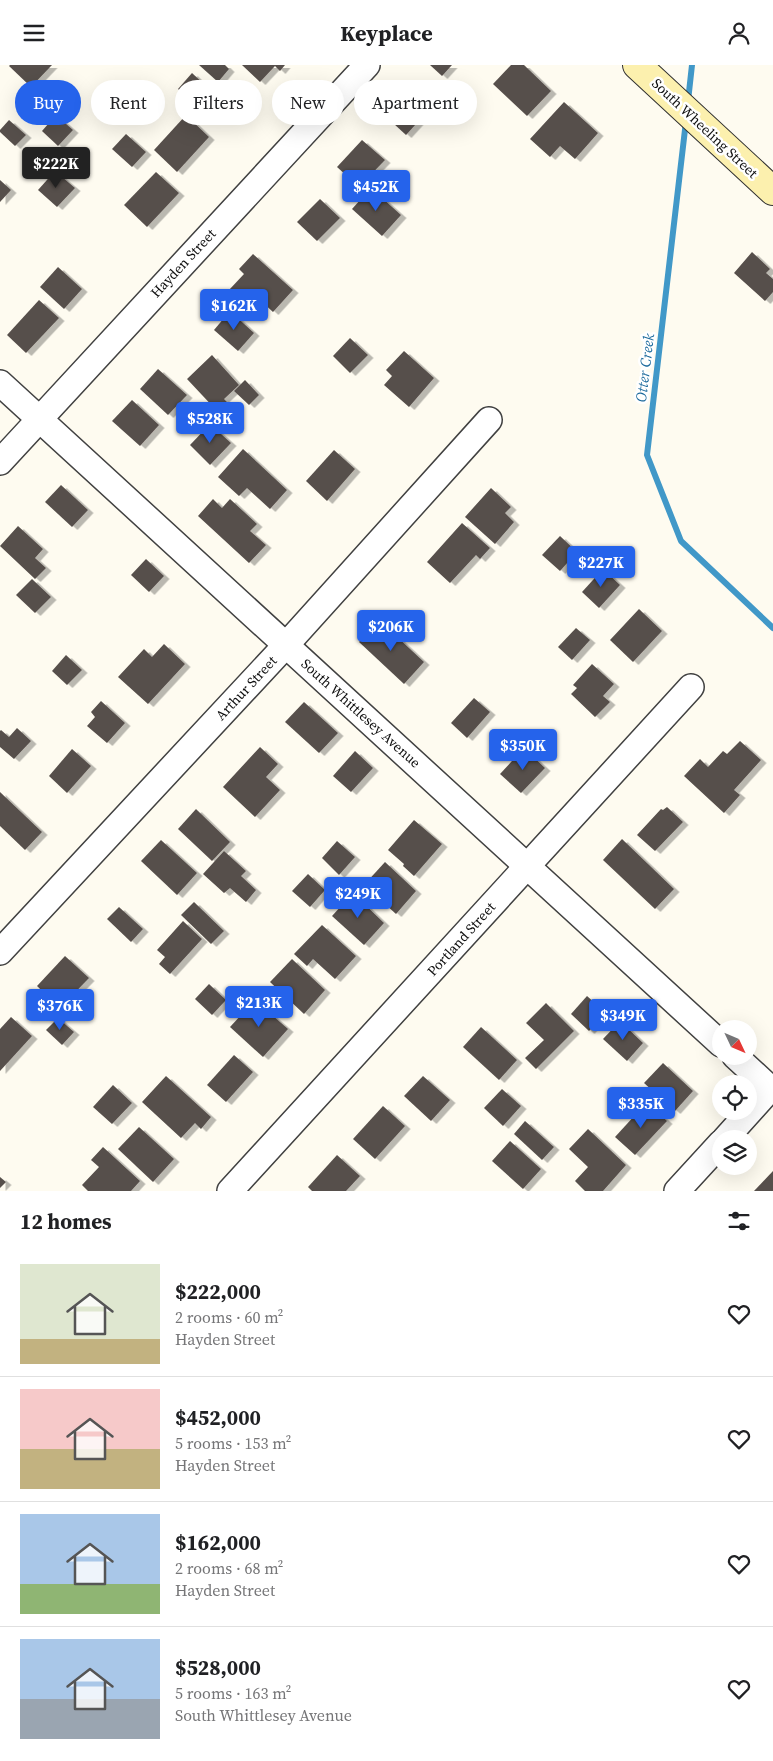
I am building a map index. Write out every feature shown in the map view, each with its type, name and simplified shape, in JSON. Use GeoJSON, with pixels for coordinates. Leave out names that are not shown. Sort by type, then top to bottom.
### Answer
{"type":"FeatureCollection","features":[{"type":"Feature","properties":{"kind":"street","name":"Hayden Street"},"geometry":{"type":"LineString","coordinates":[[0,462],[367,65]]}},
{"type":"Feature","properties":{"kind":"street","name":"South Wheeling Street"},"geometry":{"type":"LineString","coordinates":[[637,65],[773,191]]}},
{"type":"Feature","properties":{"kind":"street","name":"South Whittlesey Avenue"},"geometry":{"type":"LineString","coordinates":[[0,383],[712,1036]]}},
{"type":"Feature","properties":{"kind":"street","name":"Arthur Street"},"geometry":{"type":"LineString","coordinates":[[0,953],[286,645],[489,420]]}},
{"type":"Feature","properties":{"kind":"street","name":"Portland Street"},"geometry":{"type":"LineString","coordinates":[[230,1191],[691,687]]}},
{"type":"Feature","properties":{"kind":"street"},"geometry":{"type":"LineString","coordinates":[[734,1130],[772,1090],[745,1065]]}},
{"type":"Feature","properties":{"kind":"street"},"geometry":{"type":"LineString","coordinates":[[677,1191],[712,1153]]}},
{"type":"Feature","properties":{"kind":"building"},"geometry":{"type":"Polygon","coordinates":[[[52,65],[38,80],[24,80],[9,66],[52,65]]]}},
{"type":"Feature","properties":{"kind":"building"},"geometry":{"type":"Polygon","coordinates":[[[199,65],[225,65],[229,69],[220,80],[216,80],[199,65]]]}},
{"type":"Feature","properties":{"kind":"building"},"geometry":{"type":"Polygon","coordinates":[[[242,65],[285,65],[280,71],[275,66],[262,80],[258,80],[242,65]]]}},
{"type":"Feature","properties":{"kind":"building"},"geometry":{"type":"Polygon","coordinates":[[[430,65],[452,65],[442,76],[430,65]]]}},
{"type":"Feature","properties":{"kind":"building"},"geometry":{"type":"Polygon","coordinates":[[[511,65],[524,65],[551,91],[527,116],[493,84],[511,65]]]}},
{"type":"Feature","properties":{"kind":"building"},"geometry":{"type":"Polygon","coordinates":[[[192,73],[200,80],[186,80],[192,73]]]}},
{"type":"Feature","properties":{"kind":"building"},"geometry":{"type":"Polygon","coordinates":[[[564,102],[598,133],[575,159],[560,146],[550,157],[530,139],[564,102]]]}},
{"type":"Feature","properties":{"kind":"building"},"geometry":{"type":"Polygon","coordinates":[[[9,120],[26,135],[15,146],[0,132],[9,120]]]}},
{"type":"Feature","properties":{"kind":"building"},"geometry":{"type":"Polygon","coordinates":[[[47,125],[67,125],[73,130],[58,146],[42,131],[47,125]]]}},
{"type":"Feature","properties":{"kind":"building"},"geometry":{"type":"Polygon","coordinates":[[[177,125],[196,125],[209,137],[177,172],[154,150],[177,125]]]}},
{"type":"Feature","properties":{"kind":"building"},"geometry":{"type":"Polygon","coordinates":[[[395,125],[415,125],[406,135],[395,125]]]}},
{"type":"Feature","properties":{"kind":"building"},"geometry":{"type":"Polygon","coordinates":[[[126,134],[146,152],[132,167],[112,149],[126,134]]]}},
{"type":"Feature","properties":{"kind":"building"},"geometry":{"type":"Polygon","coordinates":[[[362,140],[385,160],[359,187],[337,167],[362,140]]]}},
{"type":"Feature","properties":{"kind":"building"},"geometry":{"type":"Polygon","coordinates":[[[55,171],[75,188],[57,207],[38,190],[55,171]]]}},
{"type":"Feature","properties":{"kind":"building"},"geometry":{"type":"Polygon","coordinates":[[[156,172],[179,193],[147,227],[124,205],[156,172]]]}},
{"type":"Feature","properties":{"kind":"building"},"geometry":{"type":"Polygon","coordinates":[[[0,180],[11,190],[0,202],[0,180]]]}},
{"type":"Feature","properties":{"kind":"building"},"geometry":{"type":"Polygon","coordinates":[[[371,188],[401,215],[382,236],[352,209],[371,188]]]}},
{"type":"Feature","properties":{"kind":"building"},"geometry":{"type":"Polygon","coordinates":[[[320,199],[340,218],[317,241],[297,222],[320,199]]]}},
{"type":"Feature","properties":{"kind":"building"},"geometry":{"type":"Polygon","coordinates":[[[752,252],[770,269],[766,273],[773,279],[773,292],[765,301],[734,273],[752,252]]]}},
{"type":"Feature","properties":{"kind":"building"},"geometry":{"type":"Polygon","coordinates":[[[253,254],[293,290],[273,312],[259,299],[249,310],[229,290],[244,274],[239,269],[253,254]]]}},
{"type":"Feature","properties":{"kind":"building"},"geometry":{"type":"Polygon","coordinates":[[[58,267],[82,289],[64,309],[40,287],[58,267]]]}},
{"type":"Feature","properties":{"kind":"building"},"geometry":{"type":"Polygon","coordinates":[[[39,300],[59,318],[26,353],[7,335],[39,300]]]}},
{"type":"Feature","properties":{"kind":"building"},"geometry":{"type":"Polygon","coordinates":[[[230,311],[254,333],[238,351],[214,330],[230,311]]]}},
{"type":"Feature","properties":{"kind":"building"},"geometry":{"type":"Polygon","coordinates":[[[350,338],[368,355],[350,373],[333,356],[350,338]]]}},
{"type":"Feature","properties":{"kind":"building"},"geometry":{"type":"Polygon","coordinates":[[[404,351],[434,378],[409,407],[384,385],[392,376],[386,370],[404,351]]]}},
{"type":"Feature","properties":{"kind":"building"},"geometry":{"type":"Polygon","coordinates":[[[212,355],[239,385],[224,399],[227,402],[217,411],[187,379],[212,355]]]}},
{"type":"Feature","properties":{"kind":"building"},"geometry":{"type":"Polygon","coordinates":[[[158,369],[187,395],[168,415],[140,389],[158,369]]]}},
{"type":"Feature","properties":{"kind":"building"},"geometry":{"type":"Polygon","coordinates":[[[245,380],[259,395],[249,405],[234,391],[245,380]]]}},
{"type":"Feature","properties":{"kind":"building"},"geometry":{"type":"Polygon","coordinates":[[[132,400],[159,425],[140,446],[112,421],[132,400]]]}},
{"type":"Feature","properties":{"kind":"building"},"geometry":{"type":"Polygon","coordinates":[[[210,424],[231,443],[210,465],[190,445],[210,424]]]}},
{"type":"Feature","properties":{"kind":"building"},"geometry":{"type":"Polygon","coordinates":[[[243,449],[287,490],[270,509],[247,488],[239,496],[218,477],[243,449]]]}},
{"type":"Feature","properties":{"kind":"building"},"geometry":{"type":"Polygon","coordinates":[[[334,450],[355,469],[327,501],[306,481],[334,450]]]}},
{"type":"Feature","properties":{"kind":"building"},"geometry":{"type":"Polygon","coordinates":[[[61,485],[88,510],[72,527],[45,502],[61,485]]]}},
{"type":"Feature","properties":{"kind":"building"},"geometry":{"type":"Polygon","coordinates":[[[491,488],[511,507],[505,513],[514,522],[495,544],[465,517],[491,488]]]}},
{"type":"Feature","properties":{"kind":"building"},"geometry":{"type":"Polygon","coordinates":[[[213,499],[222,508],[230,499],[257,524],[250,531],[266,545],[249,563],[198,516],[213,499]]]}},
{"type":"Feature","properties":{"kind":"building"},"geometry":{"type":"Polygon","coordinates":[[[462,523],[490,548],[480,559],[476,555],[450,583],[427,562],[462,523]]]}},
{"type":"Feature","properties":{"kind":"building"},"geometry":{"type":"Polygon","coordinates":[[[18,526],[43,549],[35,558],[46,568],[35,579],[0,546],[18,526]]]}},
{"type":"Feature","properties":{"kind":"building"},"geometry":{"type":"Polygon","coordinates":[[[560,536],[577,552],[560,571],[542,555],[560,536]]]}},
{"type":"Feature","properties":{"kind":"building"},"geometry":{"type":"Polygon","coordinates":[[[146,559],[164,576],[149,592],[131,575],[146,559]]]}},
{"type":"Feature","properties":{"kind":"building"},"geometry":{"type":"Polygon","coordinates":[[[603,569],[620,585],[599,608],[582,592],[603,569]]]}},
{"type":"Feature","properties":{"kind":"building"},"geometry":{"type":"Polygon","coordinates":[[[32,579],[51,597],[35,613],[16,595],[32,579]]]}},
{"type":"Feature","properties":{"kind":"building"},"geometry":{"type":"Polygon","coordinates":[[[639,609],[662,631],[633,662],[610,640],[639,609]]]}},
{"type":"Feature","properties":{"kind":"building"},"geometry":{"type":"Polygon","coordinates":[[[379,620],[424,662],[404,684],[359,642],[379,620]]]}},
{"type":"Feature","properties":{"kind":"building"},"geometry":{"type":"Polygon","coordinates":[[[576,628],[590,640],[572,660],[558,647],[576,628]]]}},
{"type":"Feature","properties":{"kind":"building"},"geometry":{"type":"Polygon","coordinates":[[[164,644],[185,664],[148,704],[118,677],[144,649],[152,657],[164,644]]]}},
{"type":"Feature","properties":{"kind":"building"},"geometry":{"type":"Polygon","coordinates":[[[66,655],[82,670],[67,685],[52,671],[66,655]]]}},
{"type":"Feature","properties":{"kind":"building"},"geometry":{"type":"Polygon","coordinates":[[[592,664],[614,684],[603,696],[610,702],[595,717],[571,694],[577,688],[573,685],[592,664]]]}},
{"type":"Feature","properties":{"kind":"building"},"geometry":{"type":"Polygon","coordinates":[[[474,698],[490,712],[467,738],[451,723],[474,698]]]}},
{"type":"Feature","properties":{"kind":"building"},"geometry":{"type":"Polygon","coordinates":[[[101,701],[125,723],[107,743],[87,726],[95,717],[91,712],[101,701]]]}},
{"type":"Feature","properties":{"kind":"building"},"geometry":{"type":"Polygon","coordinates":[[[304,702],[338,733],[319,753],[285,722],[304,702]]]}},
{"type":"Feature","properties":{"kind":"building"},"geometry":{"type":"Polygon","coordinates":[[[17,728],[31,741],[14,759],[0,747],[0,731],[9,737],[17,728]]]}},
{"type":"Feature","properties":{"kind":"building"},"geometry":{"type":"Polygon","coordinates":[[[740,741],[761,760],[734,790],[740,795],[724,813],[684,776],[700,759],[708,767],[723,751],[727,754],[740,741]]]}},
{"type":"Feature","properties":{"kind":"building"},"geometry":{"type":"Polygon","coordinates":[[[260,747],[278,764],[266,777],[280,790],[255,817],[223,787],[260,747]]]}},
{"type":"Feature","properties":{"kind":"building"},"geometry":{"type":"Polygon","coordinates":[[[524,748],[545,768],[521,793],[500,774],[524,748]]]}},
{"type":"Feature","properties":{"kind":"building"},"geometry":{"type":"Polygon","coordinates":[[[72,749],[91,766],[67,793],[49,776],[72,749]]]}},
{"type":"Feature","properties":{"kind":"building"},"geometry":{"type":"Polygon","coordinates":[[[355,751],[373,768],[351,792],[333,776],[355,751]]]}},
{"type":"Feature","properties":{"kind":"building"},"geometry":{"type":"Polygon","coordinates":[[[0,792],[42,832],[25,850],[0,826],[0,792]]]}},
{"type":"Feature","properties":{"kind":"building"},"geometry":{"type":"Polygon","coordinates":[[[667,807],[683,822],[655,851],[637,835],[661,809],[663,810],[667,807]]]}},
{"type":"Feature","properties":{"kind":"building"},"geometry":{"type":"Polygon","coordinates":[[[196,809],[230,842],[212,861],[178,829],[196,809]]]}},
{"type":"Feature","properties":{"kind":"building"},"geometry":{"type":"Polygon","coordinates":[[[414,820],[442,844],[414,876],[388,850],[414,820]]]}},
{"type":"Feature","properties":{"kind":"building"},"geometry":{"type":"Polygon","coordinates":[[[622,839],[674,889],[655,909],[603,860],[622,839]]]}},
{"type":"Feature","properties":{"kind":"building"},"geometry":{"type":"Polygon","coordinates":[[[161,840],[197,873],[177,895],[141,861],[161,840]]]}},
{"type":"Feature","properties":{"kind":"building"},"geometry":{"type":"Polygon","coordinates":[[[337,841],[355,857],[339,875],[322,858],[337,841]]]}},
{"type":"Feature","properties":{"kind":"building"},"geometry":{"type":"Polygon","coordinates":[[[224,851],[246,871],[241,876],[256,890],[246,902],[230,888],[224,893],[203,874],[224,851]]]}},
{"type":"Feature","properties":{"kind":"building"},"geometry":{"type":"Polygon","coordinates":[[[385,862],[416,891],[396,914],[364,885],[385,862]]]}},
{"type":"Feature","properties":{"kind":"building"},"geometry":{"type":"Polygon","coordinates":[[[308,874],[325,890],[310,907],[292,891],[308,874]]]}},
{"type":"Feature","properties":{"kind":"building"},"geometry":{"type":"Polygon","coordinates":[[[353,893],[384,923],[364,945],[332,916],[353,893]]]}},
{"type":"Feature","properties":{"kind":"building"},"geometry":{"type":"Polygon","coordinates":[[[194,902],[224,931],[211,944],[181,915],[194,902]]]}},
{"type":"Feature","properties":{"kind":"building"},"geometry":{"type":"Polygon","coordinates":[[[119,907],[143,929],[131,942],[107,919],[119,907]]]}},
{"type":"Feature","properties":{"kind":"building"},"geometry":{"type":"Polygon","coordinates":[[[183,921],[202,939],[170,974],[159,964],[165,957],[157,950],[183,921]]]}},
{"type":"Feature","properties":{"kind":"building"},"geometry":{"type":"Polygon","coordinates":[[[322,925],[356,956],[335,979],[313,959],[307,966],[294,954],[322,925]]]}},
{"type":"Feature","properties":{"kind":"building"},"geometry":{"type":"Polygon","coordinates":[[[65,956],[89,978],[60,1008],[37,986],[65,956]]]}},
{"type":"Feature","properties":{"kind":"building"},"geometry":{"type":"Polygon","coordinates":[[[292,959],[325,990],[304,1014],[270,982],[292,959]]]}},
{"type":"Feature","properties":{"kind":"building"},"geometry":{"type":"Polygon","coordinates":[[[209,984],[226,1000],[212,1015],[195,999],[209,984]]]}},
{"type":"Feature","properties":{"kind":"building"},"geometry":{"type":"Polygon","coordinates":[[[587,996],[606,1013],[589,1031],[571,1014],[587,996]]]}},
{"type":"Feature","properties":{"kind":"building"},"geometry":{"type":"Polygon","coordinates":[[[255,1000],[288,1029],[263,1057],[230,1027],[255,1000]]]}},
{"type":"Feature","properties":{"kind":"building"},"geometry":{"type":"Polygon","coordinates":[[[546,1003],[574,1031],[536,1069],[525,1058],[544,1040],[526,1023],[546,1003]]]}},
{"type":"Feature","properties":{"kind":"building"},"geometry":{"type":"Polygon","coordinates":[[[11,1017],[32,1036],[0,1071],[0,1029],[11,1017]]]}},
{"type":"Feature","properties":{"kind":"building"},"geometry":{"type":"Polygon","coordinates":[[[58,1018],[74,1032],[62,1045],[46,1030],[58,1018]]]}},
{"type":"Feature","properties":{"kind":"building"},"geometry":{"type":"Polygon","coordinates":[[[620,1021],[643,1043],[627,1061],[603,1039],[620,1021]]]}},
{"type":"Feature","properties":{"kind":"building"},"geometry":{"type":"Polygon","coordinates":[[[481,1027],[517,1060],[499,1080],[463,1047],[481,1027]]]}},
{"type":"Feature","properties":{"kind":"building"},"geometry":{"type":"Polygon","coordinates":[[[234,1055],[253,1072],[226,1102],[207,1085],[234,1055]]]}},
{"type":"Feature","properties":{"kind":"building"},"geometry":{"type":"Polygon","coordinates":[[[663,1063],[693,1091],[675,1111],[644,1083],[663,1063]]]}},
{"type":"Feature","properties":{"kind":"building"},"geometry":{"type":"Polygon","coordinates":[[[166,1076],[211,1117],[201,1129],[195,1123],[181,1138],[142,1102],[166,1076]]]}},
{"type":"Feature","properties":{"kind":"building"},"geometry":{"type":"Polygon","coordinates":[[[423,1076],[450,1100],[431,1121],[404,1096],[423,1076]]]}},
{"type":"Feature","properties":{"kind":"building"},"geometry":{"type":"Polygon","coordinates":[[[113,1085],[132,1103],[112,1124],[93,1107],[113,1085]]]}},
{"type":"Feature","properties":{"kind":"building"},"geometry":{"type":"Polygon","coordinates":[[[502,1089],[521,1106],[503,1126],[484,1108],[502,1089]]]}},
{"type":"Feature","properties":{"kind":"building"},"geometry":{"type":"Polygon","coordinates":[[[647,1102],[667,1121],[635,1155],[615,1137],[647,1102]]]}},
{"type":"Feature","properties":{"kind":"building"},"geometry":{"type":"Polygon","coordinates":[[[383,1106],[405,1126],[375,1159],[353,1139],[383,1106]]]}},
{"type":"Feature","properties":{"kind":"building"},"geometry":{"type":"Polygon","coordinates":[[[525,1121],[554,1147],[542,1160],[514,1134],[525,1121]]]}},
{"type":"Feature","properties":{"kind":"building"},"geometry":{"type":"Polygon","coordinates":[[[139,1127],[174,1159],[153,1182],[118,1149],[139,1127]]]}},
{"type":"Feature","properties":{"kind":"building"},"geometry":{"type":"Polygon","coordinates":[[[588,1129],[626,1165],[603,1191],[585,1191],[575,1181],[588,1167],[569,1149],[588,1129]]]}},
{"type":"Feature","properties":{"kind":"building"},"geometry":{"type":"Polygon","coordinates":[[[510,1141],[541,1169],[523,1189],[492,1161],[510,1141]]]}},
{"type":"Feature","properties":{"kind":"building"},"geometry":{"type":"Polygon","coordinates":[[[103,1147],[140,1181],[131,1191],[88,1191],[82,1185],[99,1167],[91,1160],[103,1147]]]}},
{"type":"Feature","properties":{"kind":"building"},"geometry":{"type":"Polygon","coordinates":[[[337,1155],[360,1176],[346,1191],[312,1191],[308,1187],[337,1155]]]}},
{"type":"Feature","properties":{"kind":"building"},"geometry":{"type":"Polygon","coordinates":[[[773,1171],[773,1191],[754,1191],[773,1171]]]}},
{"type":"Feature","properties":{"kind":"building"},"geometry":{"type":"Polygon","coordinates":[[[0,1177],[6,1182],[0,1188],[0,1177]]]}},
{"type":"Feature","properties":{"kind":"waterway","name":"Otter Creek"},"geometry":{"type":"LineString","coordinates":[[688,101],[692,65]]}},
{"type":"Feature","properties":{"kind":"waterway","name":"Otter Creek"},"geometry":{"type":"LineString","coordinates":[[686,121],[647,455],[681,541],[773,628]]}}]}
